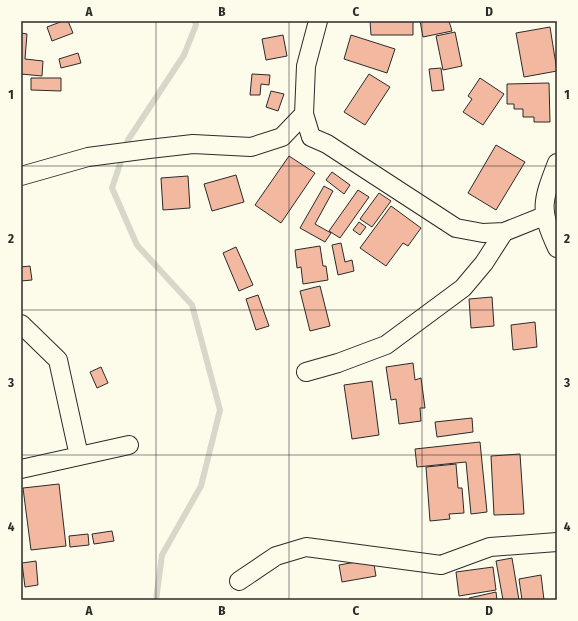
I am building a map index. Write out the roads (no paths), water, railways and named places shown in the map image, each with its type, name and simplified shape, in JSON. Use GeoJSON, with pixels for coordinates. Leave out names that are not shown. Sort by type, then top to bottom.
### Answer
{"type":"FeatureCollection","features":[{"type":"Feature","properties":{"kind":"street"},"geometry":{"type":"LineString","coordinates":[[318,21],[306,66],[304,114],[311,137],[327,144],[456,228],[482,233],[504,232],[544,216]]}},
{"type":"Feature","properties":{"kind":"street"},"geometry":{"type":"LineString","coordinates":[[21,176],[88,158],[138,150],[193,144],[251,147],[282,137],[304,114]]}},
{"type":"Feature","properties":{"kind":"street"},"geometry":{"type":"LineString","coordinates":[[557,165],[544,198],[544,216],[557,248]]}},
{"type":"Feature","properties":{"kind":"street"},"geometry":{"type":"LineString","coordinates":[[306,372],[338,363],[386,345],[463,288],[484,262],[504,232]]}},
{"type":"Feature","properties":{"kind":"street"},"geometry":{"type":"LineString","coordinates":[[21,324],[58,360],[79,456]]}},
{"type":"Feature","properties":{"kind":"street"},"geometry":{"type":"LineString","coordinates":[[21,469],[128,445]]}},
{"type":"Feature","properties":{"kind":"street"},"geometry":{"type":"LineString","coordinates":[[239,581],[276,556],[306,547],[441,565],[490,547],[557,542]]}},
{"type":"Feature","properties":{"kind":"waterway"},"geometry":{"type":"LineString","coordinates":[[156,600],[162,555],[201,486],[220,410],[192,305],[137,245],[112,188],[128,140],[184,55],[196,25],[195,21]]}}]}
